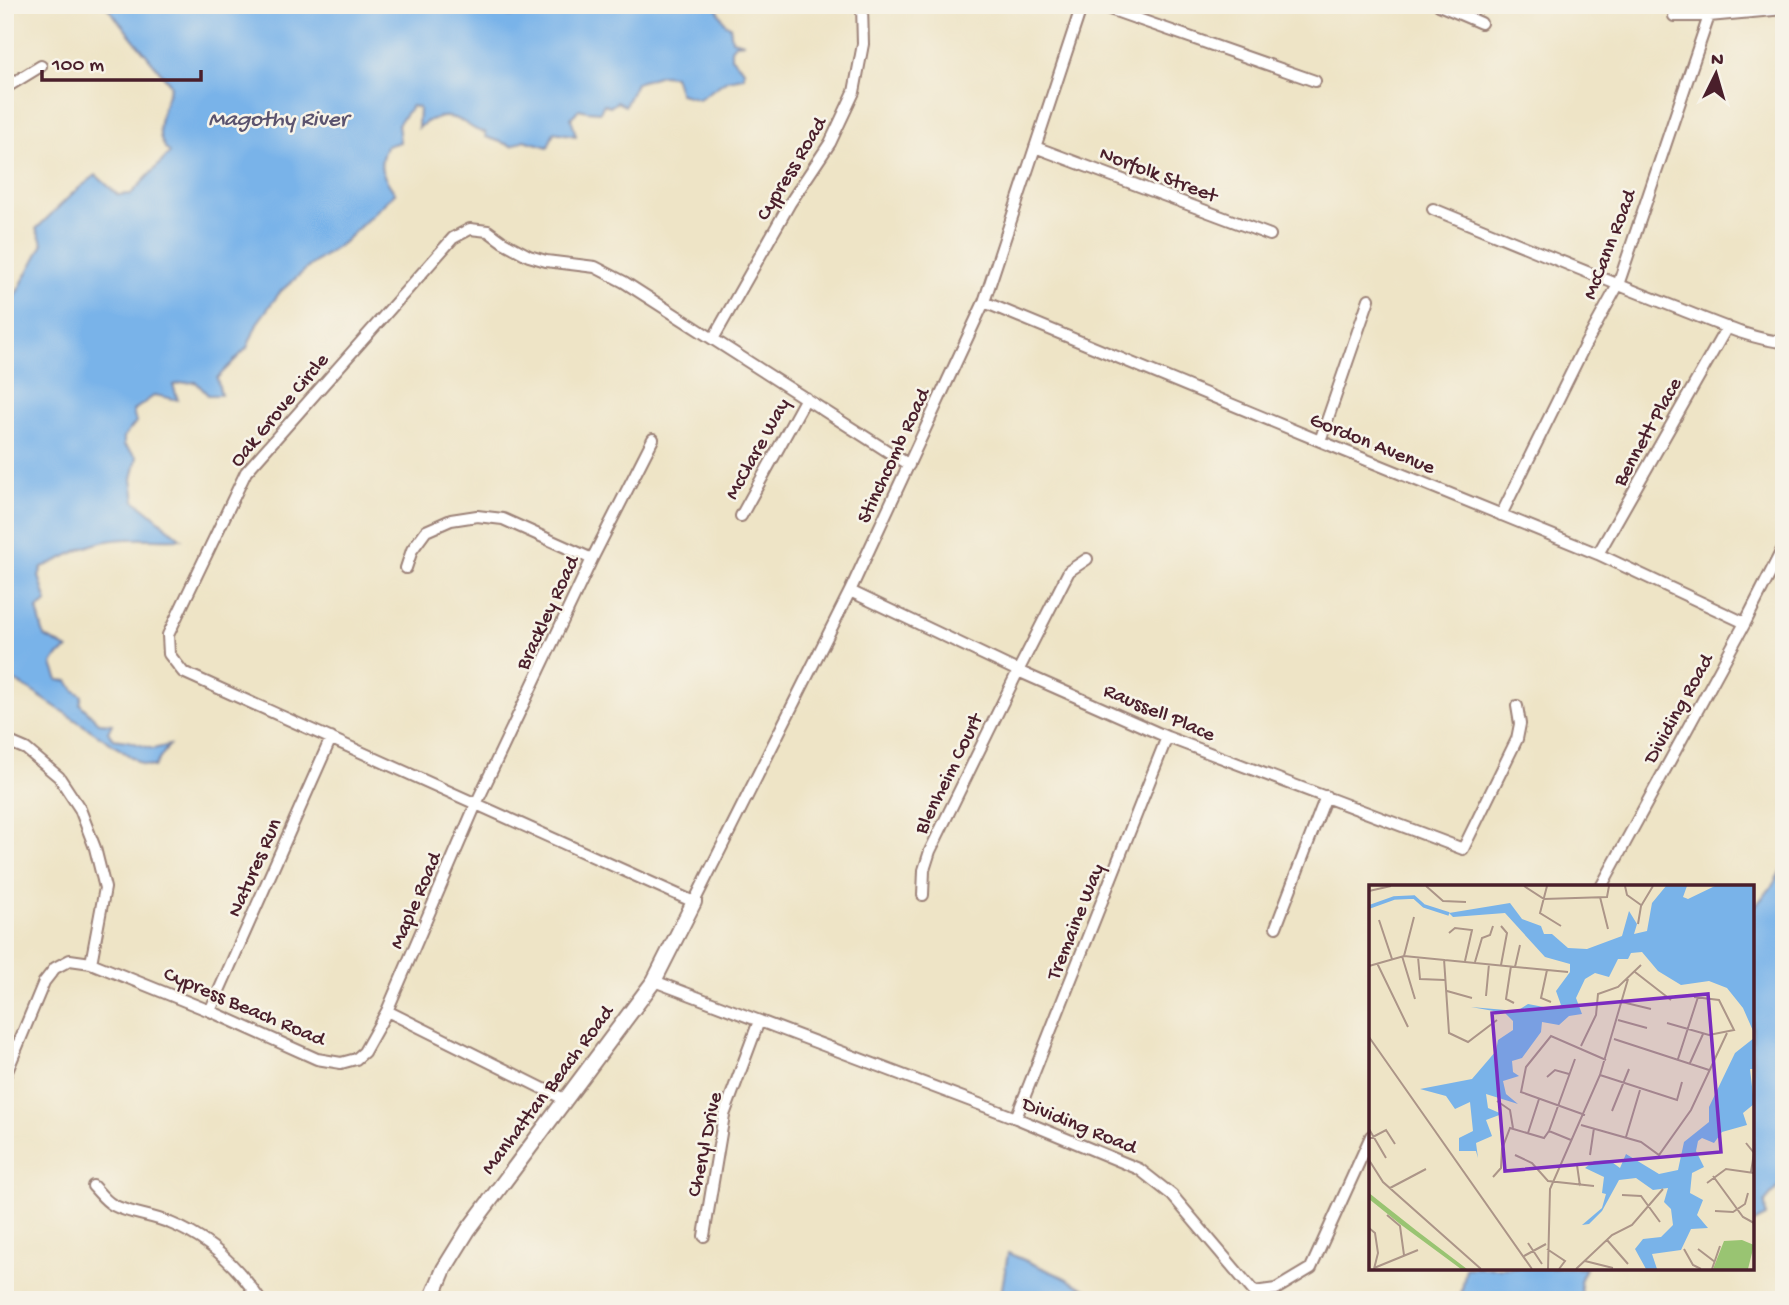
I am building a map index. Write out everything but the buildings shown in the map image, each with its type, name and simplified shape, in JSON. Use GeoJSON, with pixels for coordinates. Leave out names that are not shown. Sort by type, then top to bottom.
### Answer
{"type":"FeatureCollection","features":[{"type":"Feature","properties":{"kind":"street","name":"Cypress Road"},"geometry":{"type":"LineString","coordinates":[[713,339],[790,203],[830,143],[854,92],[863,44],[862,5]]}},
{"type":"Feature","properties":{"kind":"street","name":"Stinchcomb Road"},"geometry":{"type":"LineString","coordinates":[[694,902],[850,591],[984,302],[1083,5]]}},
{"type":"Feature","properties":{"kind":"street"},"geometry":{"type":"LineString","coordinates":[[1098,5],[1315,81]]}},
{"type":"Feature","properties":{"kind":"street"},"geometry":{"type":"LineString","coordinates":[[1439,5],[1481,23]]}},
{"type":"Feature","properties":{"kind":"street"},"geometry":{"type":"LineString","coordinates":[[1674,16],[1709,16],[1784,9]]}},
{"type":"Feature","properties":{"kind":"street","name":"McCann Road"},"geometry":{"type":"LineString","coordinates":[[1501,515],[1585,345],[1618,285],[1709,16]]}},
{"type":"Feature","properties":{"kind":"street"},"geometry":{"type":"LineString","coordinates":[[5,89],[41,66]]}},
{"type":"Feature","properties":{"kind":"street","name":"Norfolk Street"},"geometry":{"type":"LineString","coordinates":[[1035,146],[1270,235]]}},
{"type":"Feature","properties":{"kind":"street"},"geometry":{"type":"LineString","coordinates":[[1433,209],[1727,327],[1774,341],[1784,341]]}},
{"type":"Feature","properties":{"kind":"street","name":"Oak Grove Circle"},"geometry":{"type":"LineString","coordinates":[[694,902],[183,672],[169,654],[168,635],[246,472],[453,238],[470,229],[488,231],[529,256],[546,261],[595,267],[624,282],[909,465]]}},
{"type":"Feature","properties":{"kind":"street"},"geometry":{"type":"LineString","coordinates":[[1320,441],[1369,299]]}},
{"type":"Feature","properties":{"kind":"street","name":"Gordon Avenue"},"geometry":{"type":"LineString","coordinates":[[984,302],[1598,554],[1745,623]]}},
{"type":"Feature","properties":{"kind":"street","name":"Bennett Place"},"geometry":{"type":"LineString","coordinates":[[1598,554],[1727,327]]}},
{"type":"Feature","properties":{"kind":"street","name":"McClare Way"},"geometry":{"type":"LineString","coordinates":[[741,516],[806,398]]}},
{"type":"Feature","properties":{"kind":"street","name":"Brackley Road"},"geometry":{"type":"LineString","coordinates":[[476,804],[592,559],[653,439]]}},
{"type":"Feature","properties":{"kind":"street"},"geometry":{"type":"LineString","coordinates":[[406,568],[412,550],[426,531],[451,520],[477,516],[503,519],[592,559]]}},
{"type":"Feature","properties":{"kind":"street","name":"Dividing Road"},"geometry":{"type":"LineString","coordinates":[[1602,885],[1784,546]]}},
{"type":"Feature","properties":{"kind":"street","name":"Blenheim Court"},"geometry":{"type":"LineString","coordinates":[[923,895],[924,870],[930,851],[1069,571],[1087,559]]}},
{"type":"Feature","properties":{"kind":"street","name":"Raussell Place"},"geometry":{"type":"LineString","coordinates":[[850,591],[1018,671],[1167,737],[1463,849],[1517,739],[1521,724],[1517,706]]}},
{"type":"Feature","properties":{"kind":"street","name":"Tremaine Way"},"geometry":{"type":"LineString","coordinates":[[1016,1118],[1167,737]]}},
{"type":"Feature","properties":{"kind":"street","name":"Natures Run"},"geometry":{"type":"LineString","coordinates":[[210,1011],[331,738]]}},
{"type":"Feature","properties":{"kind":"street"},"geometry":{"type":"LineString","coordinates":[[5,740],[26,749],[59,777],[80,809],[95,848],[104,888],[91,963]]}},
{"type":"Feature","properties":{"kind":"street"},"geometry":{"type":"LineString","coordinates":[[1276,927],[1326,796]]}},
{"type":"Feature","properties":{"kind":"street","name":"Maple Road"},"geometry":{"type":"LineString","coordinates":[[387,1011],[476,804]]}},
{"type":"Feature","properties":{"kind":"street","name":"Manhattan Beach Road"},"geometry":{"type":"LineString","coordinates":[[431,1300],[444,1269],[468,1230],[654,981],[694,902]]}},
{"type":"Feature","properties":{"kind":"street","name":"Cypress Beach Road"},"geometry":{"type":"LineString","coordinates":[[5,1076],[44,982],[55,968],[70,960],[91,963],[210,1011],[317,1059],[341,1063],[356,1059],[364,1052],[387,1011]]}},
{"type":"Feature","properties":{"kind":"street","name":"Dividing Road"},"geometry":{"type":"LineString","coordinates":[[654,981],[1016,1118],[1139,1169],[1172,1195],[1254,1293],[1276,1289],[1311,1268],[1369,1140]]}},
{"type":"Feature","properties":{"kind":"street"},"geometry":{"type":"LineString","coordinates":[[387,1011],[564,1099]]}},
{"type":"Feature","properties":{"kind":"street","name":"Cheryl Drive"},"geometry":{"type":"LineString","coordinates":[[704,1236],[724,1115],[759,1021]]}},
{"type":"Feature","properties":{"kind":"street"},"geometry":{"type":"LineString","coordinates":[[93,1186],[110,1204],[168,1222],[197,1236],[228,1260],[260,1300]]}},
{"type":"Feature","properties":{"kind":"water","name":"Magothy River"},"geometry":{"type":"Polygon","coordinates":[[[104,5],[459,5],[481,12],[514,16],[529,5],[715,5],[725,23],[730,26],[732,40],[744,43],[735,44],[731,49],[731,57],[744,70],[744,77],[727,80],[699,99],[680,94],[674,76],[661,75],[636,83],[625,106],[617,102],[610,107],[604,104],[600,112],[579,109],[571,118],[576,136],[554,132],[548,147],[524,140],[512,146],[486,137],[485,132],[446,117],[429,121],[418,128],[419,108],[412,106],[398,124],[400,142],[386,146],[381,165],[395,193],[344,242],[281,291],[258,322],[247,348],[217,378],[221,395],[208,395],[196,382],[182,383],[173,385],[178,400],[155,395],[133,411],[136,422],[124,437],[124,445],[137,457],[132,479],[135,501],[181,539],[129,539],[98,543],[42,567],[39,576],[47,602],[37,609],[44,636],[68,649],[57,656],[52,664],[58,680],[68,681],[82,696],[80,704],[99,723],[112,724],[108,732],[113,739],[153,749],[169,745],[154,767],[142,764],[5,676],[5,314],[43,244],[36,229],[96,175],[118,195],[131,194],[170,153],[160,138],[160,120],[171,85],[104,5]]]}},
{"type":"Feature","properties":{"kind":"water"},"geometry":{"type":"Polygon","coordinates":[[[1784,865],[1784,1180],[1765,1202],[1766,1217],[1754,1223],[1754,908],[1773,885],[1784,865]]]}},
{"type":"Feature","properties":{"kind":"water"},"geometry":{"type":"Polygon","coordinates":[[[1008,1253],[1089,1291],[1089,1296],[1095,1300],[1000,1300],[1008,1253]]]}},
{"type":"Feature","properties":{"kind":"water"},"geometry":{"type":"Polygon","coordinates":[[[1466,1270],[1585,1270],[1580,1281],[1583,1300],[1460,1300],[1466,1270]]]}}]}
